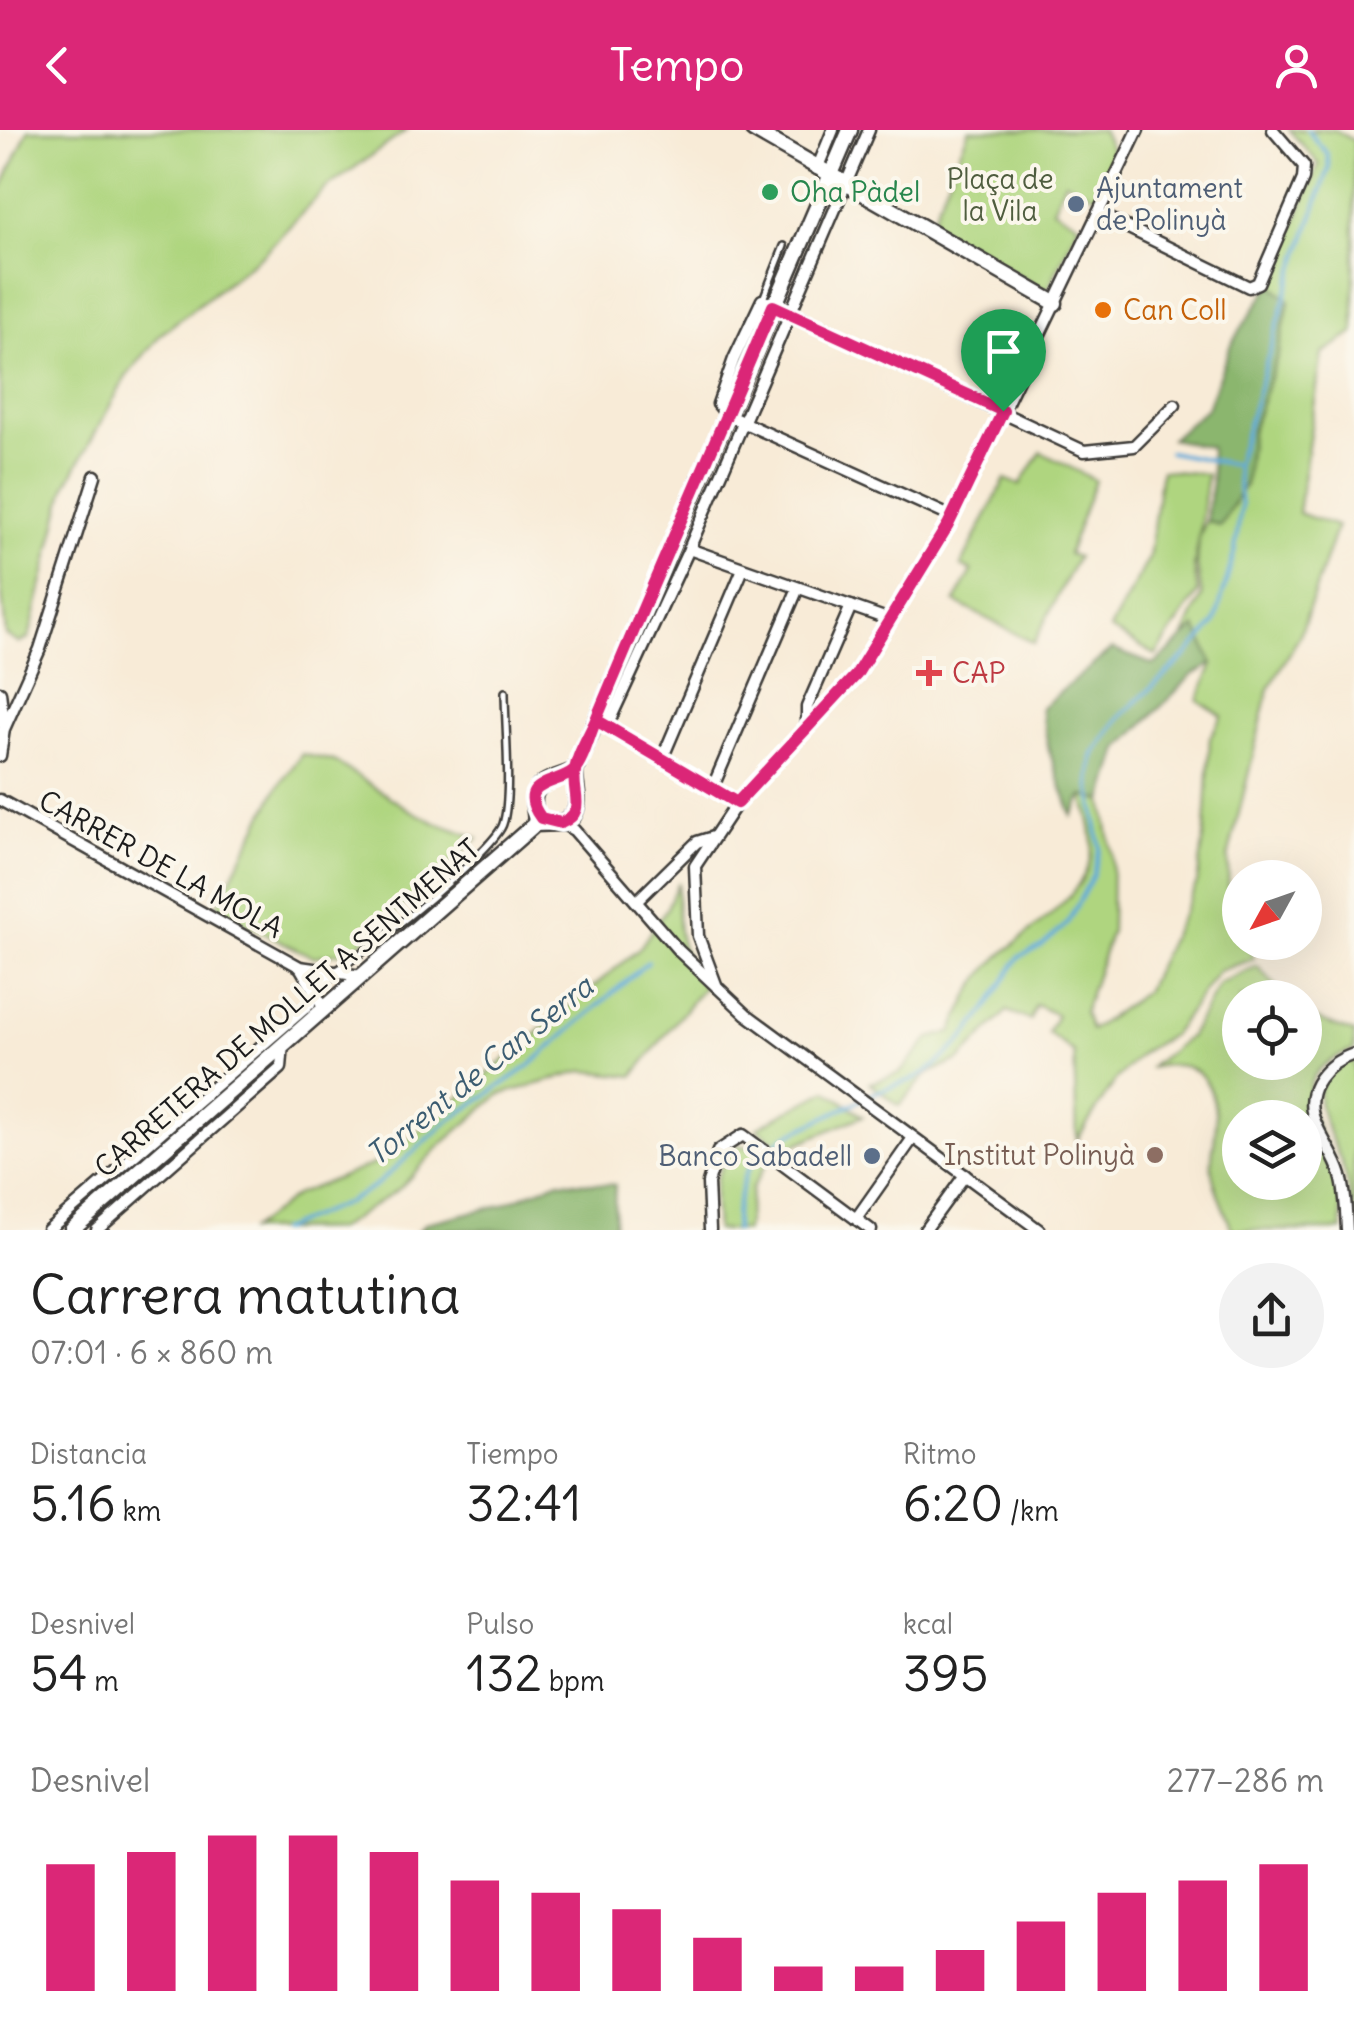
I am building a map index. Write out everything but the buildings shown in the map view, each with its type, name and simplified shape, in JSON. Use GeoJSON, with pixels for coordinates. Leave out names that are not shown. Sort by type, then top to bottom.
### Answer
{"type":"FeatureCollection","features":[{"type":"Feature","properties":{"kind":"street"},"geometry":{"type":"LineString","coordinates":[[752,130],[1055,303]]}},
{"type":"Feature","properties":{"kind":"street"},"geometry":{"type":"LineString","coordinates":[[601,723],[823,172],[833,130]]}},
{"type":"Feature","properties":{"kind":"street"},"geometry":{"type":"LineString","coordinates":[[823,172],[850,130]]}},
{"type":"Feature","properties":{"kind":"street"},"geometry":{"type":"LineString","coordinates":[[869,130],[689,549],[575,770],[578,807],[555,821],[636,901],[679,952],[769,1032],[1039,1230]]}},
{"type":"Feature","properties":{"kind":"street"},"geometry":{"type":"LineString","coordinates":[[717,987],[698,936],[695,866],[737,803],[856,675],[952,517],[1138,130]]}},
{"type":"Feature","properties":{"kind":"street"},"geometry":{"type":"LineString","coordinates":[[1098,214],[1249,286],[1258,282],[1303,179],[1304,166],[1273,130]]}},
{"type":"Feature","properties":{"kind":"street"},"geometry":{"type":"LineString","coordinates":[[768,303],[1084,450],[1134,446],[1174,405]]}},
{"type":"Feature","properties":{"kind":"street"},"geometry":{"type":"LineString","coordinates":[[727,415],[952,517]]}},
{"type":"Feature","properties":{"kind":"street"},"geometry":{"type":"LineString","coordinates":[[4,728],[40,649],[94,476]]}},
{"type":"Feature","properties":{"kind":"street"},"geometry":{"type":"LineString","coordinates":[[689,549],[890,620]]}},
{"type":"Feature","properties":{"kind":"street"},"geometry":{"type":"LineString","coordinates":[[662,759],[743,569]]}},
{"type":"Feature","properties":{"kind":"street"},"geometry":{"type":"LineString","coordinates":[[712,789],[798,588]]}},
{"type":"Feature","properties":{"kind":"street"},"geometry":{"type":"LineString","coordinates":[[807,728],[808,707],[850,606]]}},
{"type":"Feature","properties":{"kind":"street"},"geometry":{"type":"LineString","coordinates":[[0,692],[4,728],[0,756]]}},
{"type":"Feature","properties":{"kind":"street"},"geometry":{"type":"LineString","coordinates":[[601,723],[737,803]]}},
{"type":"Feature","properties":{"kind":"street","name":"CARRETERA DE MOLLET A SENTMENAT"},"geometry":{"type":"LineString","coordinates":[[72,1230],[361,976],[555,821],[535,792],[541,784],[575,770]]}},
{"type":"Feature","properties":{"kind":"street"},"geometry":{"type":"LineString","coordinates":[[560,778],[574,787]]}},
{"type":"Feature","properties":{"kind":"street","name":"CARRER DE LA MOLA"},"geometry":{"type":"LineString","coordinates":[[0,800],[300,966],[361,976]]}},
{"type":"Feature","properties":{"kind":"street"},"geometry":{"type":"LineString","coordinates":[[636,901],[697,842],[714,837]]}},
{"type":"Feature","properties":{"kind":"street","name":"CARRER DE LA MOLA"},"geometry":{"type":"LineString","coordinates":[[300,966],[324,1008]]}},
{"type":"Feature","properties":{"kind":"street"},"geometry":{"type":"LineString","coordinates":[[48,1230],[310,1004],[314,990],[334,972]]}},
{"type":"Feature","properties":{"kind":"street"},"geometry":{"type":"LineString","coordinates":[[96,1230],[281,1068],[284,1043]]}},
{"type":"Feature","properties":{"kind":"street"},"geometry":{"type":"LineString","coordinates":[[1347,1230],[1341,1175],[1314,1119],[1312,1103],[1314,1089],[1324,1071],[1338,1059],[1354,1054]]}},
{"type":"Feature","properties":{"kind":"street"},"geometry":{"type":"LineString","coordinates":[[710,1230],[708,1183],[718,1151],[743,1136],[871,1230]]}},
{"type":"Feature","properties":{"kind":"street"},"geometry":{"type":"LineString","coordinates":[[856,1219],[913,1138]]}},
{"type":"Feature","properties":{"kind":"street"},"geometry":{"type":"LineString","coordinates":[[925,1230],[964,1176]]}},
{"type":"Feature","properties":{"kind":"lane"},"geometry":{"type":"LineString","coordinates":[[768,303],[784,246]]}},
{"type":"Feature","properties":{"kind":"lane"},"geometry":{"type":"LineString","coordinates":[[334,972],[360,957],[402,921],[489,844],[503,826],[505,692]]}},
{"type":"Feature","properties":{"kind":"green space"},"geometry":{"type":"Polygon","coordinates":[[[28,130],[407,130],[325,189],[262,255],[161,334],[126,377],[66,486],[29,638],[19,643],[6,635],[0,575],[0,192],[28,130]]]}},
{"type":"Feature","properties":{"kind":"green space","name":"Plaça de la Vila"},"geometry":{"type":"Polygon","coordinates":[[[969,130],[1102,130],[1115,157],[1097,197],[1065,181],[1053,209],[1079,224],[1047,291],[929,226],[969,130]]]}},
{"type":"Feature","properties":{"kind":"green space"},"geometry":{"type":"Polygon","coordinates":[[[1289,130],[1335,130],[1354,141],[1354,333],[1322,354],[1298,513],[1337,526],[1300,635],[1269,689],[1228,860],[1222,860],[1222,960],[1251,960],[1218,971],[1173,1034],[1141,1053],[1115,1081],[1077,1140],[1074,1053],[1048,1033],[1057,1015],[1036,1005],[1030,1020],[1007,1011],[960,1060],[927,1074],[899,1106],[870,1083],[900,1073],[930,1038],[952,1032],[985,972],[1057,908],[1084,875],[1091,856],[1092,834],[1083,796],[1103,801],[1112,854],[1111,931],[1084,1012],[1091,1030],[1145,992],[1197,883],[1205,830],[1210,737],[1222,716],[1198,700],[1213,664],[1195,628],[1184,636],[1202,595],[1197,565],[1199,538],[1206,520],[1220,526],[1245,485],[1251,432],[1278,354],[1289,301],[1271,284],[1319,164],[1289,130]]]}},
{"type":"Feature","properties":{"kind":"green space"},"geometry":{"type":"Polygon","coordinates":[[[1271,284],[1289,300],[1278,354],[1251,432],[1245,484],[1220,526],[1206,520],[1212,482],[1210,447],[1171,439],[1207,408],[1231,344],[1271,284]]]}},
{"type":"Feature","properties":{"kind":"green space"},"geometry":{"type":"Polygon","coordinates":[[[1041,452],[1095,480],[1068,554],[1077,557],[1034,643],[955,602],[972,571],[961,566],[1005,479],[1020,485],[1041,452]]]}},
{"type":"Feature","properties":{"kind":"green space"},"geometry":{"type":"Polygon","coordinates":[[[1161,470],[1207,474],[1194,566],[1198,593],[1156,655],[1110,629],[1149,558],[1161,470]]]}},
{"type":"Feature","properties":{"kind":"green space"},"geometry":{"type":"Polygon","coordinates":[[[1196,627],[1213,664],[1191,676],[1119,749],[1103,801],[1083,796],[1072,816],[1049,751],[1041,708],[1112,649],[1154,665],[1196,627]]]}},
{"type":"Feature","properties":{"kind":"green space"},"geometry":{"type":"Polygon","coordinates":[[[302,754],[334,761],[410,810],[478,838],[351,951],[313,957],[215,909],[277,789],[302,754]]]}},
{"type":"Feature","properties":{"kind":"green space"},"geometry":{"type":"Polygon","coordinates":[[[678,882],[677,911],[683,950],[704,986],[633,1076],[584,1071],[499,1095],[440,1146],[400,1188],[338,1229],[250,1230],[297,1194],[384,1160],[639,949],[667,908],[678,882]]]}},
{"type":"Feature","properties":{"kind":"green space"},"geometry":{"type":"Polygon","coordinates":[[[1257,966],[1270,980],[1227,980],[1257,966]]]}},
{"type":"Feature","properties":{"kind":"green space"},"geometry":{"type":"Polygon","coordinates":[[[1222,983],[1222,1080],[1313,1080],[1310,1100],[1222,1100],[1222,1200],[1322,1200],[1322,1138],[1338,1181],[1342,1230],[1232,1230],[1213,1178],[1216,1124],[1206,1082],[1190,1068],[1179,1065],[1149,1068],[1190,1036],[1222,983]]]}},
{"type":"Feature","properties":{"kind":"green space"},"geometry":{"type":"Polygon","coordinates":[[[1322,1021],[1354,1033],[1354,1050],[1322,1068],[1322,1021]]]}},
{"type":"Feature","properties":{"kind":"green space"},"geometry":{"type":"Polygon","coordinates":[[[1354,1060],[1354,1230],[1347,1181],[1326,1126],[1319,1094],[1323,1081],[1334,1069],[1354,1060]]]}},
{"type":"Feature","properties":{"kind":"green space"},"geometry":{"type":"Polygon","coordinates":[[[827,1090],[863,1116],[785,1149],[757,1128],[827,1090]]]}},
{"type":"Feature","properties":{"kind":"green space"},"geometry":{"type":"Polygon","coordinates":[[[738,1145],[751,1148],[768,1161],[752,1188],[746,1230],[716,1230],[715,1184],[722,1165],[738,1145]]]}},
{"type":"Feature","properties":{"kind":"green space"},"geometry":{"type":"Polygon","coordinates":[[[559,1181],[615,1185],[614,1230],[419,1230],[426,1223],[502,1205],[559,1181]]]}},
{"type":"Feature","properties":{"kind":"waterway"},"geometry":{"type":"LineString","coordinates":[[735,1230],[735,1213],[745,1175],[754,1160],[786,1136],[879,1091],[917,1078],[936,1065],[987,1009],[1019,957],[1042,946],[1067,924],[1093,875],[1100,848],[1090,783],[1093,756],[1119,718],[1187,655],[1215,623],[1235,550],[1241,506],[1236,465],[1329,168],[1327,153],[1307,130]]}},
{"type":"Feature","properties":{"kind":"waterway"},"geometry":{"type":"LineString","coordinates":[[1169,452],[1236,465]]}},
{"type":"Feature","properties":{"kind":"waterway","name":"Torrent de Can Serra"},"geometry":{"type":"LineString","coordinates":[[280,1230],[374,1187],[447,1122],[528,1067],[648,962]]}},
{"type":"Feature","properties":{"kind":"place","name":"Oha Pàdel"},"geometry":{"type":"Point","coordinates":[770,192]}},
{"type":"Feature","properties":{"kind":"place","name":"Ajuntament de Polinyà"},"geometry":{"type":"Point","coordinates":[1076,204]}},
{"type":"Feature","properties":{"kind":"place","name":"Can Coll"},"geometry":{"type":"Point","coordinates":[1103,310]}},
{"type":"Feature","properties":{"kind":"place","name":"CAP"},"geometry":{"type":"Point","coordinates":[929,673]}},
{"type":"Feature","properties":{"kind":"place","name":"Institut Polinyà"},"geometry":{"type":"Point","coordinates":[1155,1155]}},
{"type":"Feature","properties":{"kind":"place","name":"Banco Sabadell"},"geometry":{"type":"Point","coordinates":[872,1156]}},
{"type":"Feature","properties":{"kind":"route"},"geometry":{"type":"LineString","coordinates":[[1003,411],[773,306],[672,544],[596,720],[575,770],[578,807],[573,816],[561,823],[541,818],[534,803],[535,792],[550,779],[575,770],[596,720],[737,803],[856,675],[948,525],[1003,411]]}}]}
